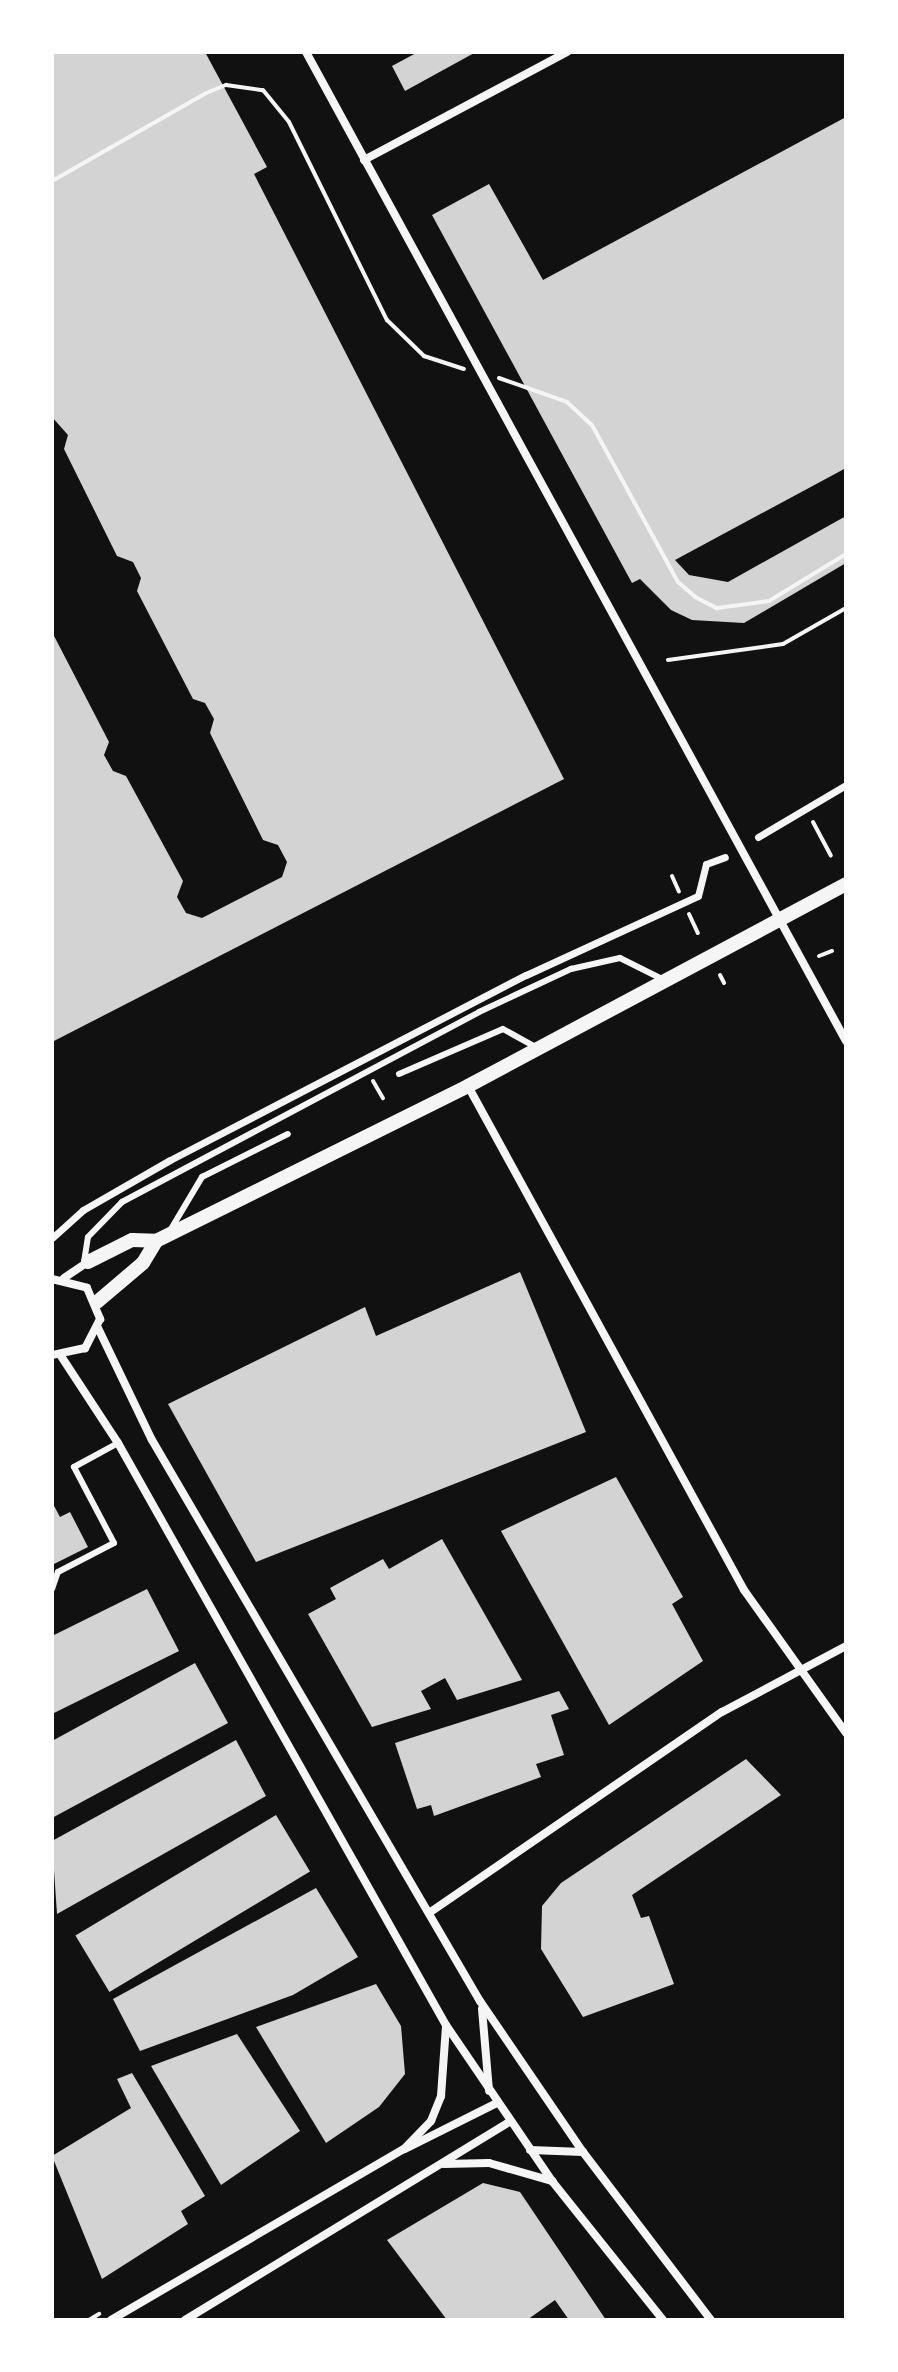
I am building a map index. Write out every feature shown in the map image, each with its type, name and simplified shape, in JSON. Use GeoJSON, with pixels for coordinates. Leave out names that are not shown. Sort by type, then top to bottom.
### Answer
{"type":"FeatureCollection","features":[{"type":"Feature","properties":{"kind":"street"},"geometry":{"type":"LineString","coordinates":[[306,52],[846,1041]]}},
{"type":"Feature","properties":{"kind":"street"},"geometry":{"type":"LineString","coordinates":[[364,160],[567,52]]}},
{"type":"Feature","properties":{"kind":"street"},"geometry":{"type":"LineString","coordinates":[[760,836],[846,785]]}},
{"type":"Feature","properties":{"kind":"street"},"geometry":{"type":"LineString","coordinates":[[52,1238],[83,1210],[170,1160],[526,975],[698,896],[706,864],[725,857]]}},
{"type":"Feature","properties":{"kind":"street"},"geometry":{"type":"LineString","coordinates":[[52,1279],[64,1278],[132,1240],[162,1238],[468,1086],[535,1047],[846,884]]}},
{"type":"Feature","properties":{"kind":"street"},"geometry":{"type":"LineString","coordinates":[[468,1086],[744,1590],[846,1733]]}},
{"type":"Feature","properties":{"kind":"street"},"geometry":{"type":"LineString","coordinates":[[97,1302],[143,1263],[162,1238]]}},
{"type":"Feature","properties":{"kind":"street"},"geometry":{"type":"LineString","coordinates":[[64,1278],[97,1302]]}},
{"type":"Feature","properties":{"kind":"street"},"geometry":{"type":"LineString","coordinates":[[97,1302],[98,1328],[152,1440],[480,2001],[583,2152],[711,2320]]}},
{"type":"Feature","properties":{"kind":"street"},"geometry":{"type":"LineString","coordinates":[[98,1328],[85,1348],[57,1356],[118,1443],[446,2025],[552,2181],[663,2320]]}},
{"type":"Feature","properties":{"kind":"street"},"geometry":{"type":"LineString","coordinates":[[429,1913],[796,1667],[846,1646]]}},
{"type":"Feature","properties":{"kind":"street"},"geometry":{"type":"LineString","coordinates":[[480,2001],[489,2036],[489,2091]]}},
{"type":"Feature","properties":{"kind":"street"},"geometry":{"type":"LineString","coordinates":[[404,2149],[431,2121],[441,2096],[446,2025]]}},
{"type":"Feature","properties":{"kind":"street"},"geometry":{"type":"LineString","coordinates":[[111,2320],[404,2149],[497,2103]]}},
{"type":"Feature","properties":{"kind":"street"},"geometry":{"type":"LineString","coordinates":[[185,2320],[510,2122]]}},
{"type":"Feature","properties":{"kind":"street"},"geometry":{"type":"LineString","coordinates":[[530,2150],[583,2152]]}},
{"type":"Feature","properties":{"kind":"street"},"geometry":{"type":"LineString","coordinates":[[444,2164],[489,2163],[552,2181]]}},
{"type":"Feature","properties":{"kind":"lane"},"geometry":{"type":"LineString","coordinates":[[86,1264],[88,1237],[122,1202],[479,1012],[571,969],[620,958],[665,981]]}},
{"type":"Feature","properties":{"kind":"lane"},"geometry":{"type":"LineString","coordinates":[[399,1074],[503,1029],[535,1047]]}},
{"type":"Feature","properties":{"kind":"lane"},"geometry":{"type":"LineString","coordinates":[[162,1238],[202,1177],[288,1134]]}},
{"type":"Feature","properties":{"kind":"lane"},"geometry":{"type":"LineString","coordinates":[[52,1589],[58,1572],[114,1543],[74,1467],[118,1443]]}},
{"type":"Feature","properties":{"kind":"path"},"geometry":{"type":"LineString","coordinates":[[668,660],[783,644],[846,608]]}},
{"type":"Feature","properties":{"kind":"path"},"geometry":{"type":"LineString","coordinates":[[812,820],[831,856]]}},
{"type":"Feature","properties":{"kind":"path"},"geometry":{"type":"LineString","coordinates":[[819,956],[832,951]]}},
{"type":"Feature","properties":{"kind":"path"},"geometry":{"type":"LineString","coordinates":[[720,975],[724,983]]}},
{"type":"Feature","properties":{"kind":"building"},"geometry":{"type":"Polygon","coordinates":[[[52,52],[205,52],[267,167],[254,174],[564,779],[52,1042],[52,632],[109,742],[104,755],[113,771],[126,776],[183,881],[177,897],[186,913],[202,918],[282,877],[287,862],[278,845],[263,840],[210,733],[214,719],[205,703],[193,699],[137,591],[141,578],[133,562],[117,556],[64,449],[68,435],[52,417],[52,52]]]}},
{"type":"Feature","properties":{"kind":"building"},"geometry":{"type":"Polygon","coordinates":[[[418,52],[476,52],[405,91],[392,66],[418,52]]]}},
{"type":"Feature","properties":{"kind":"building"},"geometry":{"type":"Polygon","coordinates":[[[846,117],[846,468],[675,560],[689,575],[728,582],[846,516],[846,563],[744,623],[692,620],[671,610],[640,579],[632,583],[432,215],[489,184],[543,280],[846,117]]]}},
{"type":"Feature","properties":{"kind":"building"},"geometry":{"type":"Polygon","coordinates":[[[520,1272],[586,1432],[256,1562],[168,1404],[365,1307],[376,1336],[520,1272]]]}},
{"type":"Feature","properties":{"kind":"building"},"geometry":{"type":"Polygon","coordinates":[[[616,1477],[683,1597],[672,1604],[703,1661],[609,1725],[501,1531],[616,1477]]]}},
{"type":"Feature","properties":{"kind":"building"},"geometry":{"type":"Polygon","coordinates":[[[52,1502],[60,1517],[70,1512],[88,1547],[52,1565],[52,1502]]]}},
{"type":"Feature","properties":{"kind":"building"},"geometry":{"type":"Polygon","coordinates":[[[442,1539],[522,1680],[457,1700],[445,1678],[421,1691],[431,1709],[372,1727],[308,1614],[336,1599],[330,1588],[383,1559],[389,1569],[442,1539]]]}},
{"type":"Feature","properties":{"kind":"building"},"geometry":{"type":"Polygon","coordinates":[[[147,1589],[179,1651],[52,1714],[52,1636],[147,1589]]]}},
{"type":"Feature","properties":{"kind":"building"},"geometry":{"type":"Polygon","coordinates":[[[195,1663],[228,1723],[52,1818],[52,1741],[195,1663]]]}},
{"type":"Feature","properties":{"kind":"building"},"geometry":{"type":"Polygon","coordinates":[[[559,1691],[569,1709],[551,1715],[564,1755],[536,1764],[541,1777],[434,1816],[431,1805],[417,1809],[395,1743],[559,1691]]]}},
{"type":"Feature","properties":{"kind":"building"},"geometry":{"type":"Polygon","coordinates":[[[236,1740],[266,1796],[57,1914],[52,1841],[236,1740]]]}},
{"type":"Feature","properties":{"kind":"building"},"geometry":{"type":"Polygon","coordinates":[[[746,1759],[781,1795],[632,1895],[641,1918],[649,1916],[674,1984],[583,2017],[541,1949],[542,1906],[561,1883],[746,1759]]]}},
{"type":"Feature","properties":{"kind":"building"},"geometry":{"type":"Polygon","coordinates":[[[276,1815],[310,1872],[109,1992],[75,1936],[276,1815]]]}},
{"type":"Feature","properties":{"kind":"building"},"geometry":{"type":"Polygon","coordinates":[[[316,1888],[358,1957],[293,1995],[140,2051],[113,1999],[316,1888]]]}},
{"type":"Feature","properties":{"kind":"building"},"geometry":{"type":"Polygon","coordinates":[[[376,1984],[401,2026],[405,2074],[379,2107],[326,2143],[256,2027],[376,1984]]]}},
{"type":"Feature","properties":{"kind":"building"},"geometry":{"type":"Polygon","coordinates":[[[237,2034],[300,2131],[221,2185],[151,2066],[237,2034]]]}},
{"type":"Feature","properties":{"kind":"building"},"geometry":{"type":"Polygon","coordinates":[[[132,2073],[205,2196],[181,2211],[188,2224],[102,2279],[52,2156],[131,2108],[117,2079],[132,2073]]]}},
{"type":"Feature","properties":{"kind":"building"},"geometry":{"type":"Polygon","coordinates":[[[483,2183],[520,2192],[606,2320],[569,2320],[555,2300],[527,2320],[447,2320],[387,2240],[483,2183]]]}}]}
